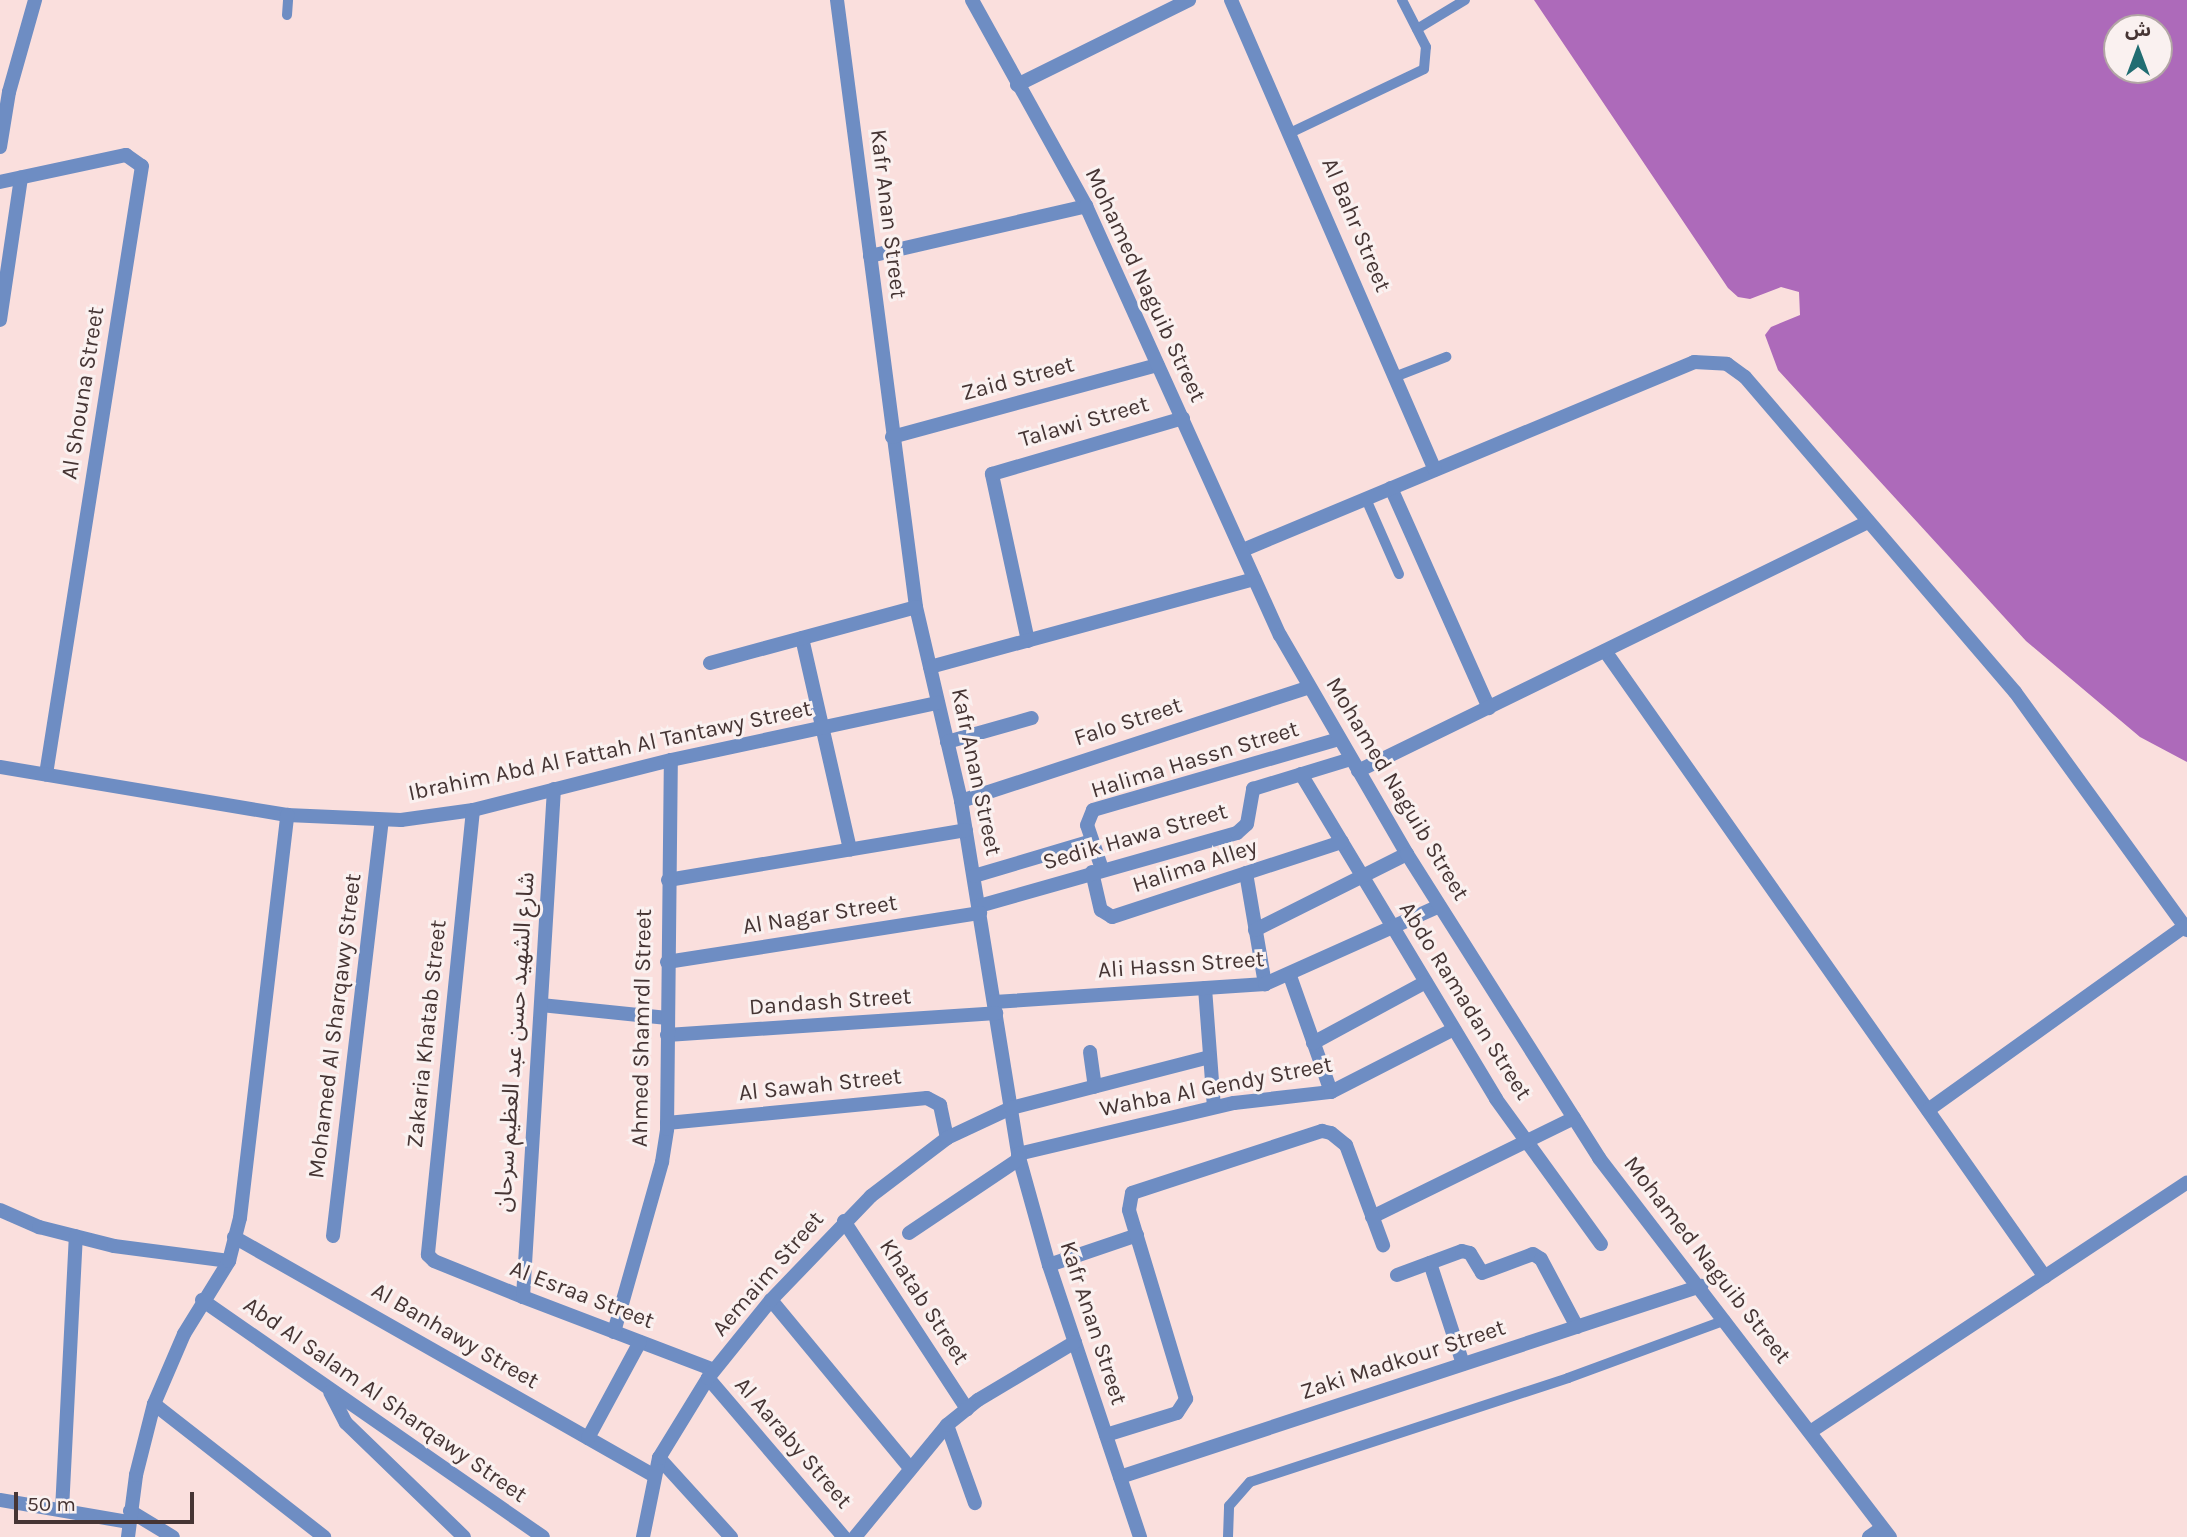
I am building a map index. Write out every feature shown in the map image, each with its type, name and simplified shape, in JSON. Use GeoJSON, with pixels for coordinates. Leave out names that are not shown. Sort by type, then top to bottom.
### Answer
{"type":"FeatureCollection","features":[{"type":"Feature","properties":{"kind":"street"},"geometry":{"type":"LineString","coordinates":[[0,147],[9,92],[35,0]]}},
{"type":"Feature","properties":{"kind":"street","name":"Kafr Anan Street"},"geometry":{"type":"LineString","coordinates":[[837,0],[916,607],[961,801],[1018,1157],[1049,1265],[1140,1537]]}},
{"type":"Feature","properties":{"kind":"street","name":"Mohamed Naguib Street"},"geometry":{"type":"LineString","coordinates":[[972,0],[1086,206],[1254,579],[1309,687],[1407,854],[1600,1158],[1701,1286],[1886,1532]]}},
{"type":"Feature","properties":{"kind":"street"},"geometry":{"type":"LineString","coordinates":[[1017,85],[1189,0]]}},
{"type":"Feature","properties":{"kind":"street","name":"Al Bahr Street"},"geometry":{"type":"LineString","coordinates":[[1231,0],[1292,132],[1435,470]]}},
{"type":"Feature","properties":{"kind":"street","name":"Al Shouna Street"},"geometry":{"type":"LineString","coordinates":[[0,182],[126,155],[142,166],[46,774]]}},
{"type":"Feature","properties":{"kind":"street"},"geometry":{"type":"LineString","coordinates":[[0,320],[21,178]]}},
{"type":"Feature","properties":{"kind":"street"},"geometry":{"type":"LineString","coordinates":[[870,256],[1086,206]]}},
{"type":"Feature","properties":{"kind":"street"},"geometry":{"type":"LineString","coordinates":[[1243,550],[1694,362],[1716,361],[1745,377],[2031,713],[2186,928],[1927,1110]]}},
{"type":"Feature","properties":{"kind":"street","name":"Zaid Street"},"geometry":{"type":"LineString","coordinates":[[892,437],[1157,365]]}},
{"type":"Feature","properties":{"kind":"street","name":"Talawi Street"},"geometry":{"type":"LineString","coordinates":[[1028,640],[990,480],[997,470],[1182,418]]}},
{"type":"Feature","properties":{"kind":"street"},"geometry":{"type":"LineString","coordinates":[[1391,488],[1489,708]]}},
{"type":"Feature","properties":{"kind":"street","name":"Sedik Hawa Street"},"geometry":{"type":"LineString","coordinates":[[979,909],[1097,871],[1244,830],[1253,789],[1301,774],[1354,765],[1489,708],[1868,522]]}},
{"type":"Feature","properties":{"kind":"street"},"geometry":{"type":"LineString","coordinates":[[930,667],[1254,579]]}},
{"type":"Feature","properties":{"kind":"street"},"geometry":{"type":"LineString","coordinates":[[710,663],[916,607]]}},
{"type":"Feature","properties":{"kind":"street"},"geometry":{"type":"LineString","coordinates":[[802,638],[825,727],[850,850]]}},
{"type":"Feature","properties":{"kind":"street"},"geometry":{"type":"LineString","coordinates":[[1605,651],[2045,1276]]}},
{"type":"Feature","properties":{"kind":"street","name":"Falo Street"},"geometry":{"type":"LineString","coordinates":[[961,801],[1309,687]]}},
{"type":"Feature","properties":{"kind":"street","name":"Ibrahim Abd Al Fattah Al Tantawy Street"},"geometry":{"type":"LineString","coordinates":[[0,767],[287,815],[382,821],[473,810],[671,760],[938,703]]}},
{"type":"Feature","properties":{"kind":"street"},"geometry":{"type":"LineString","coordinates":[[947,743],[1032,718]]}},
{"type":"Feature","properties":{"kind":"street","name":"Halima Hassn Street"},"geometry":{"type":"LineString","coordinates":[[1097,871],[1087,825],[1093,810],[1339,739]]}},
{"type":"Feature","properties":{"kind":"street","name":"Ahmed Shamrdl Street"},"geometry":{"type":"LineString","coordinates":[[614,1332],[662,1162],[667,1123],[671,760]]}},
{"type":"Feature","properties":{"kind":"street","name":"Abdo Ramadan Street"},"geometry":{"type":"LineString","coordinates":[[1301,774],[1454,1030],[1527,1141],[1601,1244]]}},
{"type":"Feature","properties":{"kind":"street","name":"شارع الشهيد حسن عبد العظيم سرحان"},"geometry":{"type":"LineString","coordinates":[[523,1297],[554,789]]}},
{"type":"Feature","properties":{"kind":"street","name":"Zakaria Khatab Street"},"geometry":{"type":"LineString","coordinates":[[434,1261],[428,1255],[473,810]]}},
{"type":"Feature","properties":{"kind":"street"},"geometry":{"type":"LineString","coordinates":[[128,1537],[154,1404],[202,1300],[229,1261],[247,1172],[287,815]]}},
{"type":"Feature","properties":{"kind":"street","name":"Mohamed Al Sharqawy Street"},"geometry":{"type":"LineString","coordinates":[[333,1236],[382,821]]}},
{"type":"Feature","properties":{"kind":"street"},"geometry":{"type":"LineString","coordinates":[[668,880],[966,830]]}},
{"type":"Feature","properties":{"kind":"street"},"geometry":{"type":"LineString","coordinates":[[974,876],[1092,841]]}},
{"type":"Feature","properties":{"kind":"street","name":"Halima Alley"},"geometry":{"type":"LineString","coordinates":[[1097,871],[1101,909],[1112,917],[1342,842]]}},
{"type":"Feature","properties":{"kind":"street"},"geometry":{"type":"LineString","coordinates":[[1255,930],[1407,854]]}},
{"type":"Feature","properties":{"kind":"street"},"geometry":{"type":"LineString","coordinates":[[1246,873],[1265,984]]}},
{"type":"Feature","properties":{"kind":"street","name":"Ali Hassn Street"},"geometry":{"type":"LineString","coordinates":[[995,1008],[1265,984],[1290,976],[1439,906]]}},
{"type":"Feature","properties":{"kind":"street","name":"Al Nagar Street"},"geometry":{"type":"LineString","coordinates":[[667,962],[979,909]]}},
{"type":"Feature","properties":{"kind":"street"},"geometry":{"type":"LineString","coordinates":[[1290,976],[1331,1092]]}},
{"type":"Feature","properties":{"kind":"street"},"geometry":{"type":"LineString","coordinates":[[1313,1043],[1426,982]]}},
{"type":"Feature","properties":{"kind":"street"},"geometry":{"type":"LineString","coordinates":[[1205,988],[1214,1107]]}},
{"type":"Feature","properties":{"kind":"street"},"geometry":{"type":"LineString","coordinates":[[541,1006],[667,1018]]}},
{"type":"Feature","properties":{"kind":"street","name":"Dandash Street"},"geometry":{"type":"LineString","coordinates":[[667,1035],[995,1008]]}},
{"type":"Feature","properties":{"kind":"street","name":"Wahba Al Gendy Street"},"geometry":{"type":"LineString","coordinates":[[1018,1157],[1214,1107],[1331,1092],[1454,1030]]}},
{"type":"Feature","properties":{"kind":"street"},"geometry":{"type":"LineString","coordinates":[[1090,1052],[1095,1087]]}},
{"type":"Feature","properties":{"kind":"street","name":"Aemaim Street"},"geometry":{"type":"LineString","coordinates":[[644,1536],[653,1475],[659,1458],[711,1374],[771,1300],[844,1221],[947,1138],[1010,1108],[1210,1058]]}},
{"type":"Feature","properties":{"kind":"street","name":"Al Sawah Street"},"geometry":{"type":"LineString","coordinates":[[667,1123],[927,1098],[937,1099],[947,1138]]}},
{"type":"Feature","properties":{"kind":"street"},"geometry":{"type":"LineString","coordinates":[[1372,1217],[1573,1118]]}},
{"type":"Feature","properties":{"kind":"street"},"geometry":{"type":"LineString","coordinates":[[1106,1435],[1177,1413],[1186,1399],[1128,1205],[1132,1193],[1322,1131],[1346,1145],[1383,1245]]}},
{"type":"Feature","properties":{"kind":"street"},"geometry":{"type":"LineString","coordinates":[[909,1233],[1018,1157]]}},
{"type":"Feature","properties":{"kind":"street"},"geometry":{"type":"LineString","coordinates":[[1810,1432],[2187,1182]]}},
{"type":"Feature","properties":{"kind":"street"},"geometry":{"type":"LineString","coordinates":[[0,1210],[76,1236],[229,1261]]}},
{"type":"Feature","properties":{"kind":"street","name":"Khatab Street"},"geometry":{"type":"LineString","coordinates":[[844,1221],[967,1409]]}},
{"type":"Feature","properties":{"kind":"street"},"geometry":{"type":"LineString","coordinates":[[1049,1265],[1137,1234]]}},
{"type":"Feature","properties":{"kind":"street"},"geometry":{"type":"LineString","coordinates":[[62,1510],[76,1236]]}},
{"type":"Feature","properties":{"kind":"street","name":"Al Banhawy Street"},"geometry":{"type":"LineString","coordinates":[[234,1237],[653,1475]]}},
{"type":"Feature","properties":{"kind":"street"},"geometry":{"type":"LineString","coordinates":[[1397,1275],[1465,1251],[1484,1272],[1528,1254],[1538,1256],[1577,1327]]}},
{"type":"Feature","properties":{"kind":"street","name":"Al Esraa Street"},"geometry":{"type":"LineString","coordinates":[[434,1261],[640,1342],[711,1374]]}},
{"type":"Feature","properties":{"kind":"street"},"geometry":{"type":"LineString","coordinates":[[1430,1262],[1463,1364]]}},
{"type":"Feature","properties":{"kind":"street","name":"Zaki Madkour Street"},"geometry":{"type":"LineString","coordinates":[[1120,1477],[1701,1286]]}},
{"type":"Feature","properties":{"kind":"street","name":"Abd Al Salam Al Sharqawy Street"},"geometry":{"type":"LineString","coordinates":[[202,1300],[330,1392],[377,1418],[543,1537]]}},
{"type":"Feature","properties":{"kind":"street"},"geometry":{"type":"LineString","coordinates":[[771,1300],[911,1469]]}},
{"type":"Feature","properties":{"kind":"street"},"geometry":{"type":"LineString","coordinates":[[589,1438],[640,1342]]}},
{"type":"Feature","properties":{"kind":"street"},"geometry":{"type":"LineString","coordinates":[[855,1537],[947,1425],[967,1409],[1075,1342]]}},
{"type":"Feature","properties":{"kind":"street","name":"Al Aaraby Street"},"geometry":{"type":"LineString","coordinates":[[711,1374],[844,1537]]}},
{"type":"Feature","properties":{"kind":"street"},"geometry":{"type":"LineString","coordinates":[[330,1392],[346,1423],[464,1537]]}},
{"type":"Feature","properties":{"kind":"street"},"geometry":{"type":"LineString","coordinates":[[154,1404],[324,1537]]}},
{"type":"Feature","properties":{"kind":"street"},"geometry":{"type":"LineString","coordinates":[[947,1425],[975,1503]]}},
{"type":"Feature","properties":{"kind":"street"},"geometry":{"type":"LineString","coordinates":[[659,1458],[731,1537]]}},
{"type":"Feature","properties":{"kind":"street"},"geometry":{"type":"LineString","coordinates":[[0,1500],[62,1510],[130,1516],[173,1537]]}},
{"type":"Feature","properties":{"kind":"street"},"geometry":{"type":"LineString","coordinates":[[1869,1537],[1886,1532]]}},
{"type":"Feature","properties":{"kind":"lane"},"geometry":{"type":"LineString","coordinates":[[287,15],[288,0]]}},
{"type":"Feature","properties":{"kind":"lane"},"geometry":{"type":"LineString","coordinates":[[1292,132],[1418,75],[1429,55],[1402,0]]}},
{"type":"Feature","properties":{"kind":"lane"},"geometry":{"type":"LineString","coordinates":[[1417,29],[1465,0]]}},
{"type":"Feature","properties":{"kind":"lane"},"geometry":{"type":"LineString","coordinates":[[1397,376],[1446,357]]}},
{"type":"Feature","properties":{"kind":"lane"},"geometry":{"type":"LineString","coordinates":[[1366,499],[1399,574]]}},
{"type":"Feature","properties":{"kind":"lane"},"geometry":{"type":"LineString","coordinates":[[1228,1537],[1229,1506],[1250,1482],[1568,1378],[1726,1320]]}},
{"type":"Feature","properties":{"kind":"shaded area"},"geometry":{"type":"Polygon","coordinates":[[[1534,0],[2187,0],[2187,762],[2140,737],[2026,641],[1778,370],[1765,335],[1771,327],[1800,315],[1799,292],[1781,287],[1750,299],[1738,297],[1728,288],[1534,0]]]}}]}
